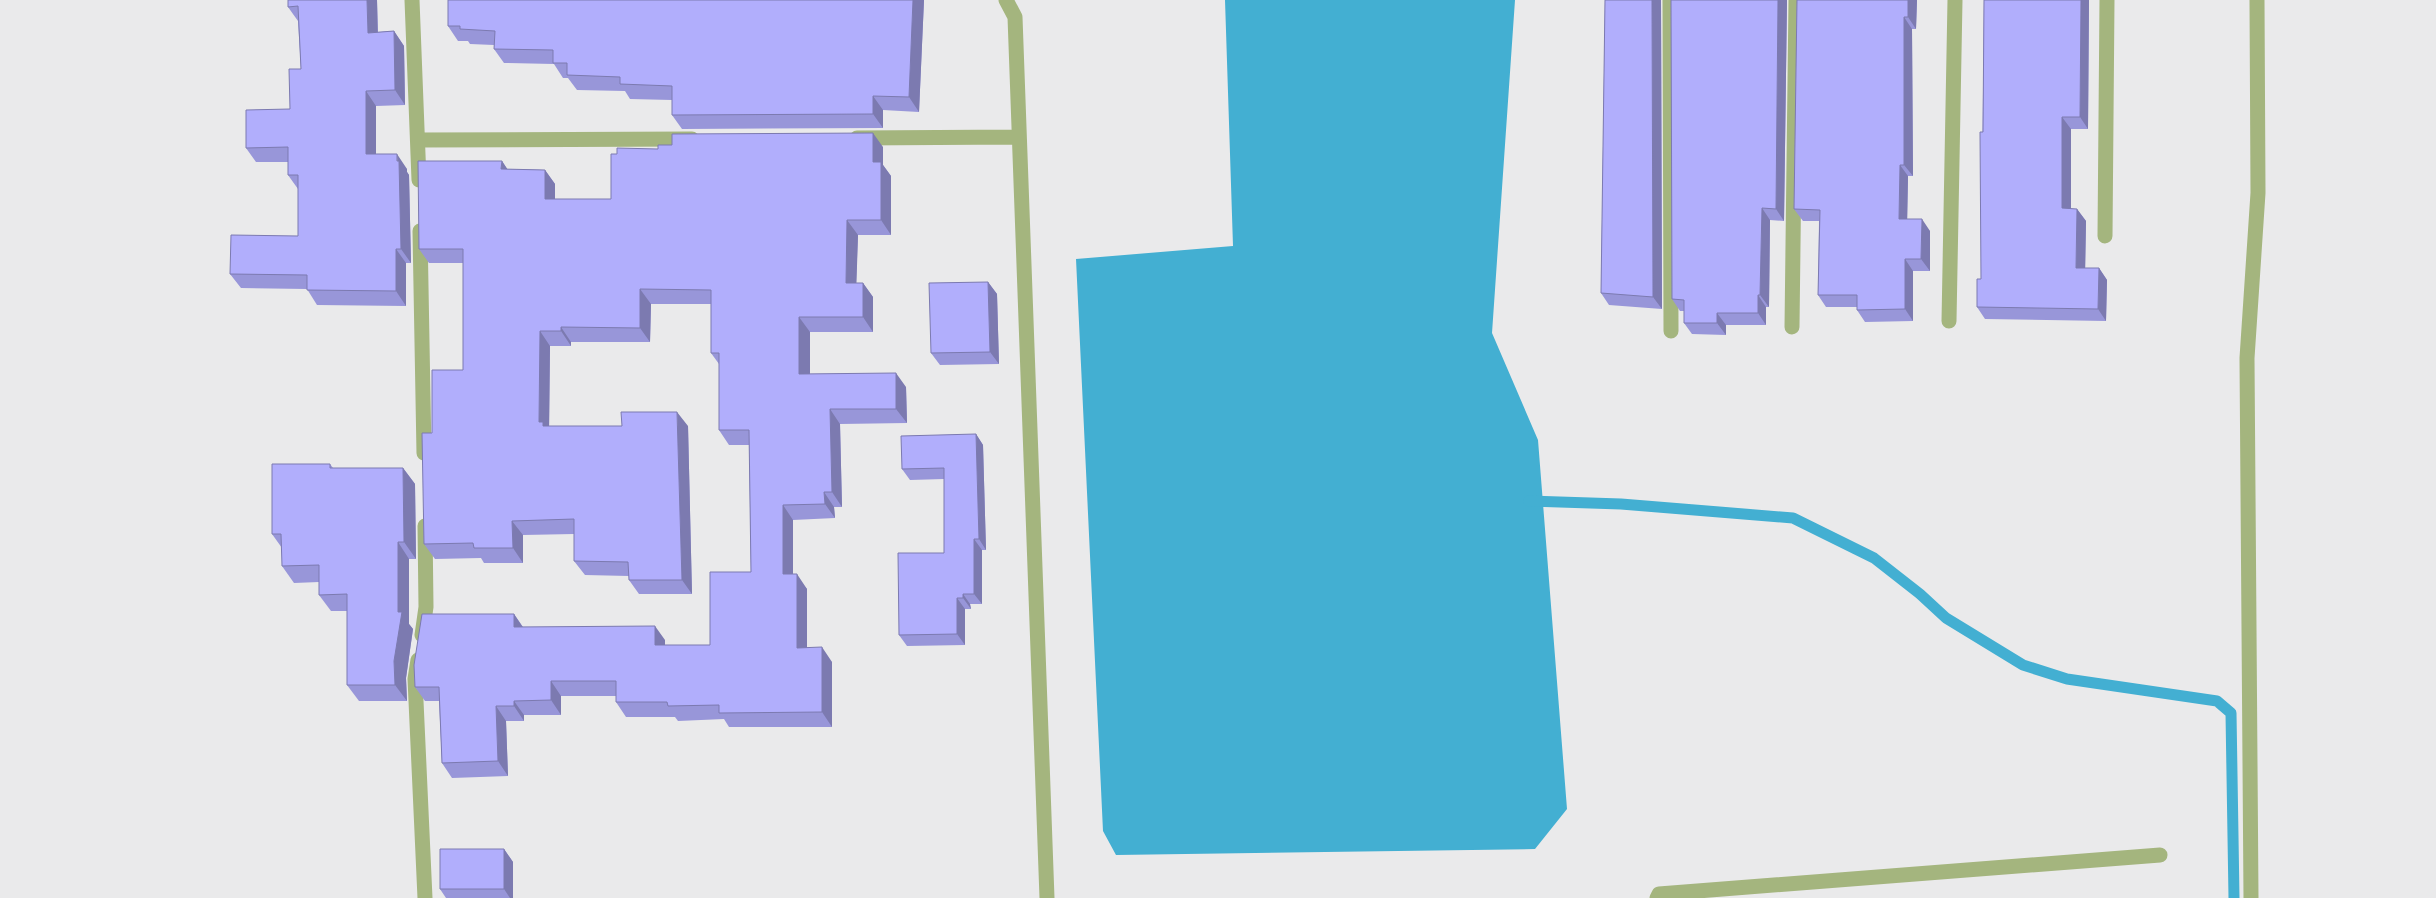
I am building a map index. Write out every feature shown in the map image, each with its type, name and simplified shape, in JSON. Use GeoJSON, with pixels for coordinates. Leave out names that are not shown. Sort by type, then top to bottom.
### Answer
{"type":"FeatureCollection","features":[{"type":"Feature","properties":{"kind":"street"},"geometry":{"type":"LineString","coordinates":[[412,0],[419,200]]}},
{"type":"Feature","properties":{"kind":"street"},"geometry":{"type":"LineString","coordinates":[[1006,0],[1015,17],[1047,898]]}},
{"type":"Feature","properties":{"kind":"street"},"geometry":{"type":"LineString","coordinates":[[1670,0],[1671,331]]}},
{"type":"Feature","properties":{"kind":"street"},"geometry":{"type":"LineString","coordinates":[[1792,327],[1796,0]]}},
{"type":"Feature","properties":{"kind":"street"},"geometry":{"type":"LineString","coordinates":[[1949,321],[1955,0]]}},
{"type":"Feature","properties":{"kind":"street"},"geometry":{"type":"LineString","coordinates":[[2106,236],[2107,0]]}},
{"type":"Feature","properties":{"kind":"street"},"geometry":{"type":"LineString","coordinates":[[2251,898],[2247,358],[2258,193],[2257,0]]}},
{"type":"Feature","properties":{"kind":"street"},"geometry":{"type":"LineString","coordinates":[[841,138],[1018,137]]}},
{"type":"Feature","properties":{"kind":"street"},"geometry":{"type":"LineString","coordinates":[[418,140],[704,138]]}},
{"type":"Feature","properties":{"kind":"street"},"geometry":{"type":"LineString","coordinates":[[420,220],[424,468]]}},
{"type":"Feature","properties":{"kind":"street"},"geometry":{"type":"LineString","coordinates":[[424,508],[426,607],[415,679],[425,898]]}},
{"type":"Feature","properties":{"kind":"street"},"geometry":{"type":"LineString","coordinates":[[1657,898],[1659,894],[2160,855]]}},
{"type":"Feature","properties":{"kind":"water"},"geometry":{"type":"Polygon","coordinates":[[[1225,0],[1515,0],[1492,333],[1538,440],[1567,809],[1535,849],[1116,855],[1103,831],[1076,259],[1233,246],[1225,0]]]}},
{"type":"Feature","properties":{"kind":"building"},"geometry":{"type":"Polygon","coordinates":[[[288,0],[367,0],[368,33],[394,31],[395,90],[366,91],[366,154],[397,154],[397,161],[399,161],[401,249],[396,249],[396,291],[307,290],[307,275],[230,274],[231,235],[298,236],[298,175],[288,175],[288,147],[246,148],[246,110],[290,109],[289,69],[301,69],[298,6],[288,7],[288,0]]]}},
{"type":"Feature","properties":{"kind":"building"},"geometry":{"type":"Polygon","coordinates":[[[448,0],[913,0],[909,97],[873,96],[873,114],[672,115],[672,86],[620,84],[620,77],[567,75],[567,63],[553,63],[553,50],[494,49],[495,31],[460,29],[460,26],[448,26],[448,0]]]}},
{"type":"Feature","properties":{"kind":"building"},"geometry":{"type":"Polygon","coordinates":[[[1605,0],[1652,0],[1653,297],[1601,293],[1605,0]]]}},
{"type":"Feature","properties":{"kind":"building"},"geometry":{"type":"Polygon","coordinates":[[[1671,0],[1778,0],[1776,209],[1762,208],[1758,313],[1717,313],[1717,323],[1684,323],[1684,300],[1672,299],[1671,0]]]}},
{"type":"Feature","properties":{"kind":"building"},"geometry":{"type":"Polygon","coordinates":[[[1797,0],[1908,0],[1908,17],[1904,17],[1904,165],[1900,165],[1899,219],[1922,219],[1921,259],[1905,259],[1905,309],[1857,310],[1857,295],[1818,295],[1820,210],[1794,209],[1797,0]]]}},
{"type":"Feature","properties":{"kind":"building"},"geometry":{"type":"Polygon","coordinates":[[[1984,0],[2081,0],[2080,117],[2062,117],[2062,208],[2077,209],[2076,268],[2099,268],[2098,309],[1977,307],[1977,279],[1981,279],[1980,132],[1983,132],[1984,0]]]}},
{"type":"Feature","properties":{"kind":"building"},"geometry":{"type":"Polygon","coordinates":[[[873,133],[873,162],[881,162],[881,220],[847,220],[846,283],[863,283],[863,317],[799,317],[799,374],[896,373],[896,409],[830,409],[832,492],[824,492],[825,504],[783,505],[783,574],[797,574],[797,648],[822,647],[822,712],[719,713],[719,705],[668,706],[667,702],[616,702],[616,681],[551,681],[551,700],[514,701],[514,706],[496,706],[498,761],[442,763],[439,687],[415,687],[414,665],[422,614],[514,614],[514,627],[655,626],[655,645],[710,645],[710,572],[751,572],[749,430],[719,430],[719,353],[711,353],[711,290],[640,289],[640,328],[561,327],[561,331],[540,331],[539,422],[543,422],[543,426],[622,426],[621,412],[677,412],[682,580],[629,580],[628,562],[574,561],[574,519],[512,521],[513,548],[474,548],[473,543],[424,544],[422,433],[432,433],[432,370],[463,370],[463,249],[419,249],[418,161],[502,161],[501,169],[545,170],[545,199],[611,199],[611,154],[617,154],[617,148],[658,149],[658,145],[672,145],[672,134],[873,133]]]}},
{"type":"Feature","properties":{"kind":"building"},"geometry":{"type":"Polygon","coordinates":[[[988,282],[990,352],[931,353],[929,283],[988,282]]]}},
{"type":"Feature","properties":{"kind":"building"},"geometry":{"type":"Polygon","coordinates":[[[976,434],[979,539],[974,539],[974,594],[963,594],[963,598],[957,598],[957,634],[899,635],[898,553],[944,553],[944,468],[902,469],[901,436],[976,434]]]}},
{"type":"Feature","properties":{"kind":"building"},"geometry":{"type":"Polygon","coordinates":[[[272,464],[330,464],[330,468],[403,468],[404,542],[398,542],[398,612],[402,612],[394,661],[395,685],[347,685],[347,594],[319,595],[319,565],[282,566],[281,534],[272,534],[272,464]]]}},
{"type":"Feature","properties":{"kind":"building"},"geometry":{"type":"Polygon","coordinates":[[[440,849],[504,849],[504,889],[440,889],[440,849]]]}},
{"type":"Feature","properties":{"kind":"waterway"},"geometry":{"type":"LineString","coordinates":[[1529,501],[1621,504],[1793,518],[1874,558],[1920,594],[1946,618],[2023,665],[2067,679],[2217,701],[2231,713],[2234,898]]}}]}
